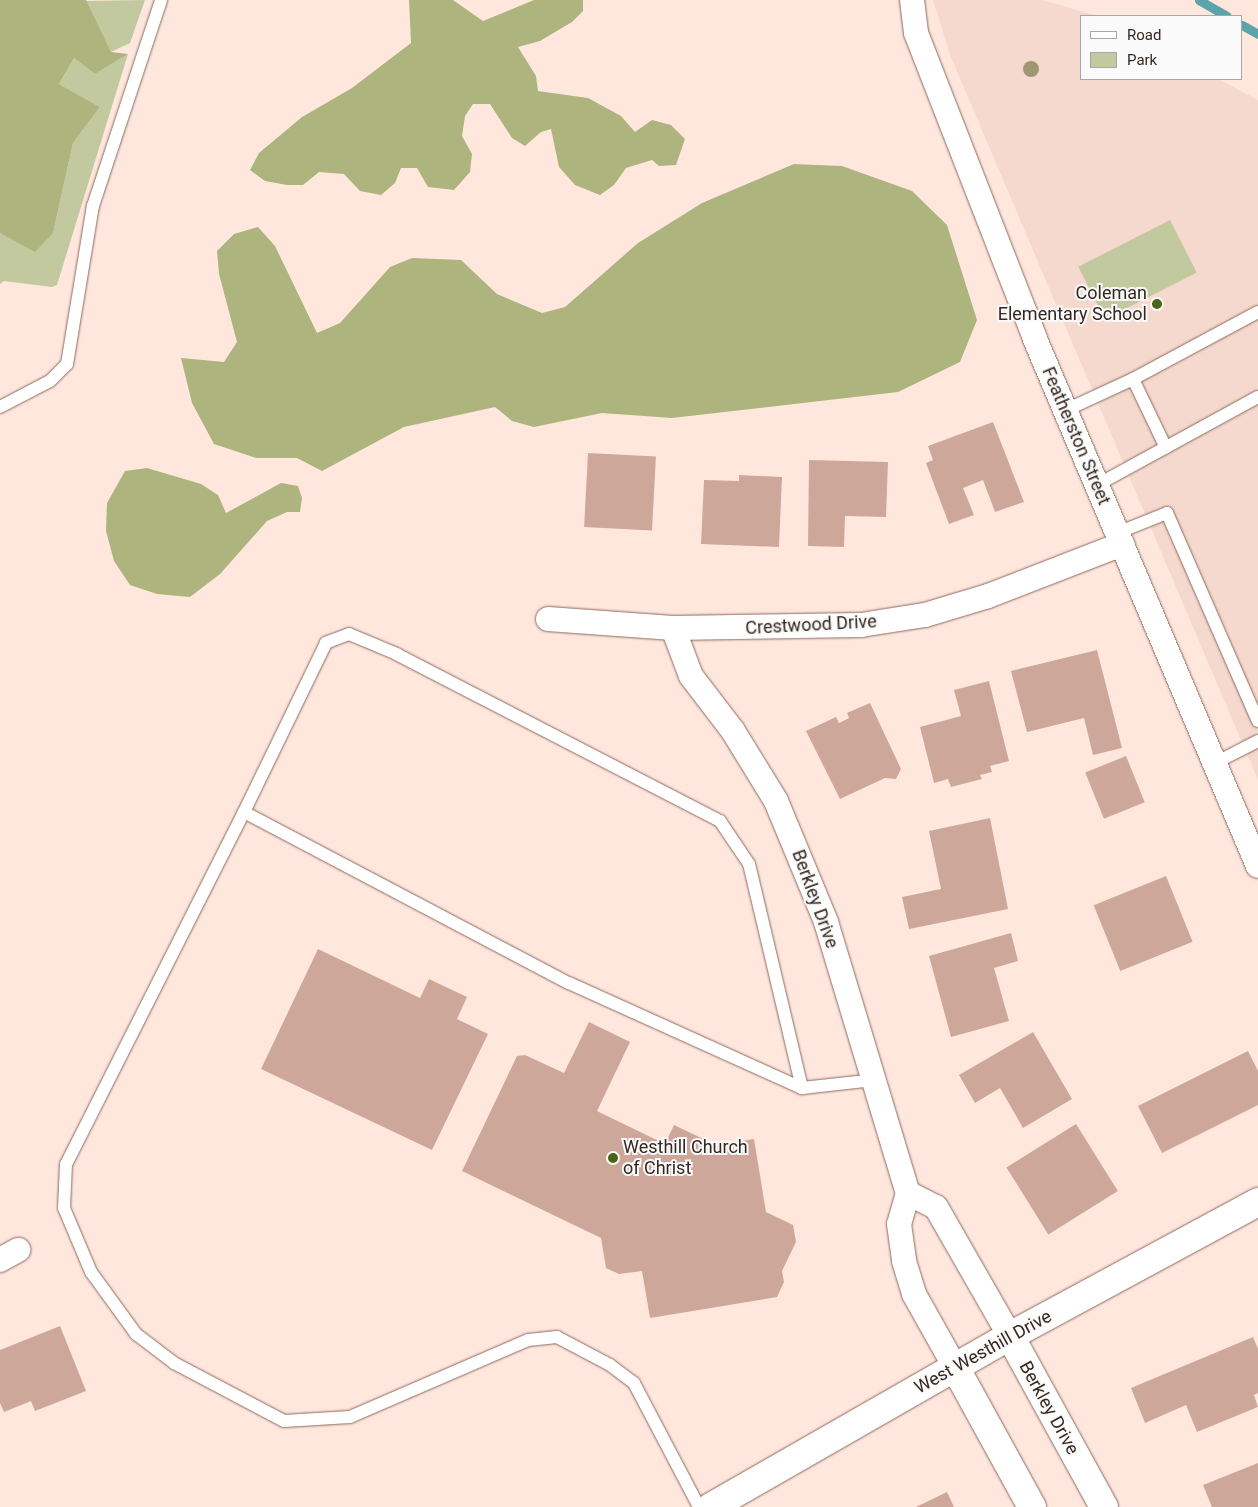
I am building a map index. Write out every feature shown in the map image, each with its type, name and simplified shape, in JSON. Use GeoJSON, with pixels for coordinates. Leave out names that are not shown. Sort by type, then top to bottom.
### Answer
{"type":"FeatureCollection","features":[{"type":"Feature","properties":{"kind":"street","name":"Featherston Street"},"geometry":{"type":"LineString","coordinates":[[912,0],[916,33],[1066,410],[1258,866]]}},
{"type":"Feature","properties":{"kind":"street","name":"Crestwood Drive"},"geometry":{"type":"LineString","coordinates":[[548,619],[673,628],[862,625],[925,615],[988,596],[1120,539]]}},
{"type":"Feature","properties":{"kind":"street","name":"Berkley Drive"},"geometry":{"type":"LineString","coordinates":[[673,628],[691,676],[733,731],[776,801],[826,922],[908,1193],[936,1207],[1010,1336],[1104,1507]]}},
{"type":"Feature","properties":{"kind":"street"},"geometry":{"type":"LineString","coordinates":[[908,1193],[899,1224],[904,1261],[914,1294],[1032,1507]]}},
{"type":"Feature","properties":{"kind":"street","name":"West Westhill Drive"},"geometry":{"type":"LineString","coordinates":[[711,1507],[1010,1336],[1258,1202]]}},
{"type":"Feature","properties":{"kind":"lane"},"geometry":{"type":"LineString","coordinates":[[0,408],[50,381],[67,364],[93,206],[161,0]]}},
{"type":"Feature","properties":{"kind":"lane"},"geometry":{"type":"LineString","coordinates":[[1066,410],[1133,379],[1258,312]]}},
{"type":"Feature","properties":{"kind":"lane"},"geometry":{"type":"LineString","coordinates":[[1133,379],[1166,448]]}},
{"type":"Feature","properties":{"kind":"lane"},"geometry":{"type":"LineString","coordinates":[[1097,485],[1258,397]]}},
{"type":"Feature","properties":{"kind":"lane"},"geometry":{"type":"LineString","coordinates":[[1120,539],[1167,513],[1258,721]]}},
{"type":"Feature","properties":{"kind":"lane"},"geometry":{"type":"LineString","coordinates":[[699,1507],[634,1383],[610,1365],[557,1337],[528,1340],[350,1416],[284,1421],[174,1363],[136,1334],[91,1272],[64,1208],[66,1164],[244,812],[326,643],[349,634],[397,654],[720,821],[749,864],[802,1088]]}},
{"type":"Feature","properties":{"kind":"lane"},"geometry":{"type":"LineString","coordinates":[[1215,763],[1258,741]]}},
{"type":"Feature","properties":{"kind":"lane"},"geometry":{"type":"LineString","coordinates":[[244,812],[569,983],[802,1088],[874,1080]]}},
{"type":"Feature","properties":{"kind":"shaded area","name":"Coleman Elementary School"},"geometry":{"type":"Polygon","coordinates":[[[933,0],[1043,0],[1094,15],[1080,15],[1080,80],[1220,80],[1258,100],[1258,780],[950,55],[933,0]]]}},
{"type":"Feature","properties":{"kind":"green space"},"geometry":{"type":"Polygon","coordinates":[[[0,0],[86,0],[111,52],[128,54],[95,74],[74,58],[59,84],[100,107],[73,143],[53,233],[35,252],[0,233],[0,0]]]}},
{"type":"Feature","properties":{"kind":"green space"},"geometry":{"type":"Polygon","coordinates":[[[145,0],[130,43],[111,52],[85,1],[145,0]]]}},
{"type":"Feature","properties":{"kind":"green space"},"geometry":{"type":"Polygon","coordinates":[[[409,0],[453,0],[483,21],[534,0],[583,0],[583,11],[572,22],[540,41],[518,47],[536,76],[538,91],[588,98],[621,116],[635,132],[652,120],[671,125],[685,139],[676,165],[659,166],[652,160],[626,168],[614,185],[600,195],[575,185],[559,167],[551,129],[541,132],[525,146],[512,138],[490,104],[473,104],[465,116],[462,136],[472,154],[470,172],[454,190],[428,187],[417,168],[401,168],[395,183],[381,195],[360,191],[344,174],[319,172],[303,185],[287,185],[265,181],[250,170],[259,153],[302,117],[352,88],[411,43],[409,0]]]}},
{"type":"Feature","properties":{"kind":"green space"},"geometry":{"type":"Polygon","coordinates":[[[128,54],[57,285],[52,287],[4,281],[0,284],[0,233],[9,236],[53,233],[73,143],[100,107],[59,84],[74,58],[95,74],[128,54]]]}},
{"type":"Feature","properties":{"kind":"green space"},"geometry":{"type":"Polygon","coordinates":[[[794,164],[842,166],[912,191],[947,225],[977,320],[960,362],[898,392],[672,418],[602,413],[534,427],[512,421],[495,407],[404,427],[322,471],[297,458],[256,458],[214,444],[192,403],[181,358],[224,362],[237,342],[219,274],[217,251],[234,234],[258,227],[275,246],[317,333],[340,323],[390,267],[412,258],[461,260],[497,294],[542,313],[565,307],[638,243],[702,203],[794,164]]]}},
{"type":"Feature","properties":{"kind":"green space"},"geometry":{"type":"Polygon","coordinates":[[[1170,220],[1197,273],[1105,319],[1078,267],[1170,220]]]}},
{"type":"Feature","properties":{"kind":"green space"},"geometry":{"type":"Polygon","coordinates":[[[147,468],[201,484],[218,495],[226,513],[281,483],[298,486],[302,498],[300,512],[287,512],[267,521],[220,574],[190,597],[157,594],[130,585],[114,561],[106,531],[107,503],[125,471],[147,468]]]}},
{"type":"Feature","properties":{"kind":"building"},"geometry":{"type":"Polygon","coordinates":[[[993,422],[1024,502],[995,512],[983,480],[963,488],[974,515],[949,524],[926,463],[933,460],[928,446],[993,422]]]}},
{"type":"Feature","properties":{"kind":"building"},"geometry":{"type":"Polygon","coordinates":[[[588,453],[656,457],[652,530],[584,527],[588,453]]]}},
{"type":"Feature","properties":{"kind":"building"},"geometry":{"type":"Polygon","coordinates":[[[809,460],[888,462],[886,517],[845,516],[844,547],[808,546],[809,460]]]}},
{"type":"Feature","properties":{"kind":"building"},"geometry":{"type":"Polygon","coordinates":[[[739,475],[782,477],[779,547],[701,544],[704,480],[739,481],[739,475]]]}},
{"type":"Feature","properties":{"kind":"building"},"geometry":{"type":"Polygon","coordinates":[[[1097,650],[1122,748],[1093,755],[1084,718],[1027,732],[1011,671],[1097,650]]]}},
{"type":"Feature","properties":{"kind":"building"},"geometry":{"type":"Polygon","coordinates":[[[989,681],[1009,761],[990,766],[992,772],[980,775],[982,779],[951,787],[948,779],[934,783],[920,727],[961,716],[954,690],[989,681]]]}},
{"type":"Feature","properties":{"kind":"building"},"geometry":{"type":"Polygon","coordinates":[[[870,703],[901,769],[896,779],[885,778],[840,799],[806,731],[836,717],[839,723],[849,718],[847,713],[870,703]]]}},
{"type":"Feature","properties":{"kind":"building"},"geometry":{"type":"Polygon","coordinates":[[[1126,756],[1145,802],[1104,819],[1085,772],[1126,756]]]}},
{"type":"Feature","properties":{"kind":"building"},"geometry":{"type":"Polygon","coordinates":[[[990,818],[1008,909],[909,929],[902,897],[941,889],[929,831],[990,818]]]}},
{"type":"Feature","properties":{"kind":"building"},"geometry":{"type":"Polygon","coordinates":[[[1166,876],[1193,942],[1120,971],[1094,905],[1166,876]]]}},
{"type":"Feature","properties":{"kind":"building"},"geometry":{"type":"Polygon","coordinates":[[[1011,933],[1018,961],[994,968],[1009,1021],[951,1037],[929,956],[1011,933]]]}},
{"type":"Feature","properties":{"kind":"building"},"geometry":{"type":"Polygon","coordinates":[[[318,949],[420,998],[429,979],[467,997],[457,1019],[488,1034],[432,1150],[261,1069],[318,949]]]}},
{"type":"Feature","properties":{"kind":"building","name":"Westhill Church of Christ"},"geometry":{"type":"Polygon","coordinates":[[[589,1022],[630,1042],[597,1111],[665,1144],[674,1125],[716,1145],[754,1139],[766,1212],[793,1225],[796,1242],[782,1271],[784,1282],[777,1297],[650,1318],[642,1271],[619,1274],[606,1268],[601,1238],[462,1171],[517,1056],[525,1055],[564,1073],[589,1022]]]}},
{"type":"Feature","properties":{"kind":"building"},"geometry":{"type":"Polygon","coordinates":[[[1033,1032],[1072,1099],[1023,1128],[1000,1088],[975,1103],[959,1075],[1033,1032]]]}},
{"type":"Feature","properties":{"kind":"building"},"geometry":{"type":"Polygon","coordinates":[[[1248,1051],[1258,1071],[1258,1105],[1162,1153],[1138,1106],[1248,1051]]]}},
{"type":"Feature","properties":{"kind":"building"},"geometry":{"type":"Polygon","coordinates":[[[1076,1124],[1118,1191],[1048,1234],[1006,1167],[1076,1124]]]}},
{"type":"Feature","properties":{"kind":"building"},"geometry":{"type":"Polygon","coordinates":[[[60,1326],[86,1391],[35,1411],[31,1401],[4,1412],[0,1403],[0,1350],[60,1326]]]}},
{"type":"Feature","properties":{"kind":"building"},"geometry":{"type":"Polygon","coordinates":[[[1253,1337],[1258,1349],[1258,1393],[1254,1395],[1258,1407],[1197,1432],[1186,1405],[1145,1423],[1131,1388],[1253,1337]]]}},
{"type":"Feature","properties":{"kind":"building"},"geometry":{"type":"Polygon","coordinates":[[[1258,1463],[1258,1507],[1212,1507],[1203,1485],[1258,1463]]]}},
{"type":"Feature","properties":{"kind":"building"},"geometry":{"type":"Polygon","coordinates":[[[947,1492],[954,1507],[916,1507],[947,1492]]]}},
{"type":"Feature","properties":{"kind":"waterway"},"geometry":{"type":"LineString","coordinates":[[1199,0],[1225,15]]}},
{"type":"Feature","properties":{"kind":"waterway"},"geometry":{"type":"LineString","coordinates":[[1243,26],[1258,34]]}},
{"type":"Feature","properties":{"kind":"place","name":"Coleman Elementary School"},"geometry":{"type":"Point","coordinates":[1157,304]}},
{"type":"Feature","properties":{"kind":"place","name":"Westhill Church of Christ"},"geometry":{"type":"Point","coordinates":[613,1158]}}]}
